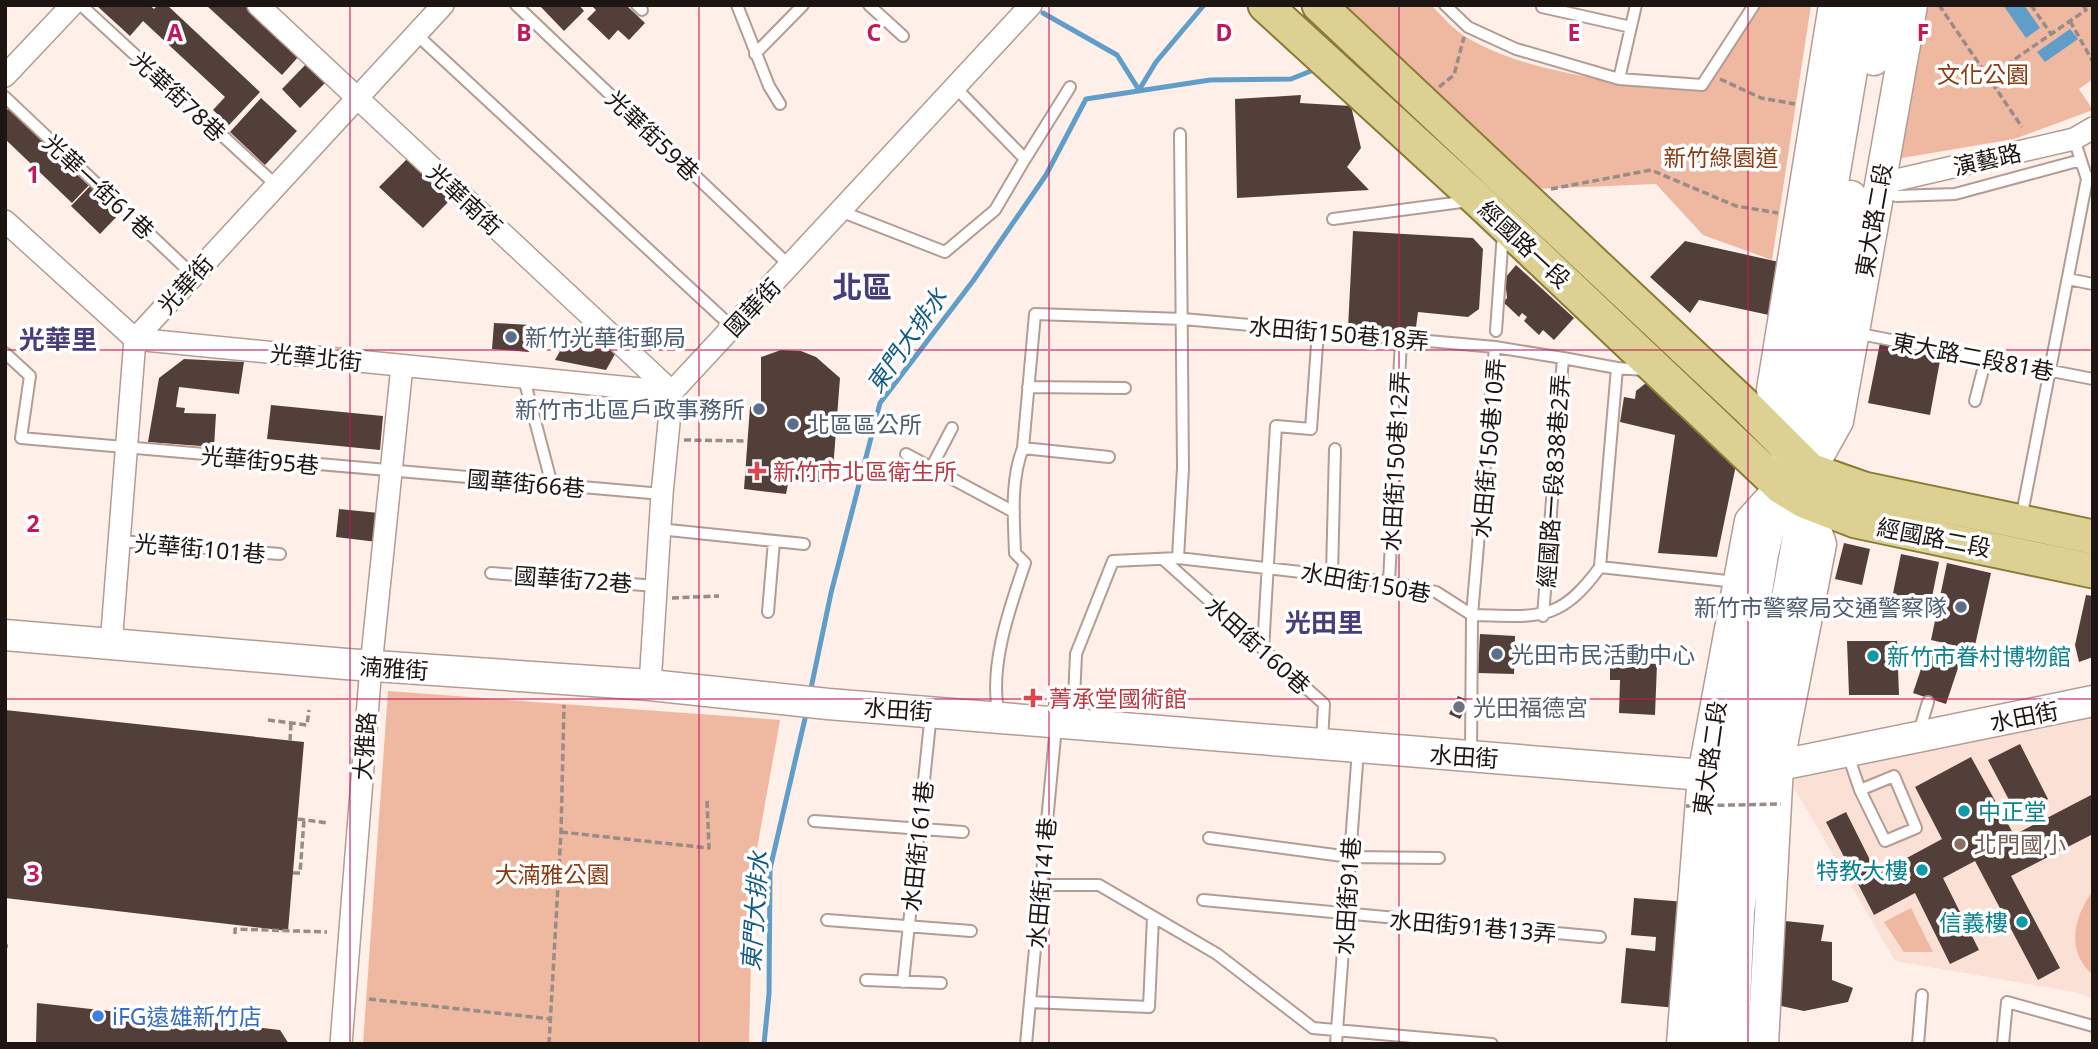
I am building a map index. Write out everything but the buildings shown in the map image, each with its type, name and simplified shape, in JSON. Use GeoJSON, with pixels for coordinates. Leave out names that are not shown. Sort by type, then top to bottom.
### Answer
{"type":"FeatureCollection","features":[{"type":"Feature","properties":{"kind":"main road","name":"經國路一段"},"geometry":{"type":"LineString","coordinates":[[1265,5],[1357,87],[1658,371],[1796,477]]}},
{"type":"Feature","properties":{"kind":"main road","name":"經國路一段"},"geometry":{"type":"LineString","coordinates":[[1319,5],[1751,411],[1796,477]]}},
{"type":"Feature","properties":{"kind":"main road","name":"經國路二段"},"geometry":{"type":"LineString","coordinates":[[1796,477],[2093,537]]}},
{"type":"Feature","properties":{"kind":"main road","name":"經國路二段"},"geometry":{"type":"LineString","coordinates":[[1796,477],[1856,521],[2093,571]]}},
{"type":"Feature","properties":{"kind":"street"},"geometry":{"type":"LineString","coordinates":[[5,76],[72,5]]}},
{"type":"Feature","properties":{"kind":"street","name":"光華南街"},"geometry":{"type":"LineString","coordinates":[[258,5],[672,393]]}},
{"type":"Feature","properties":{"kind":"street","name":"光華街"},"geometry":{"type":"LineString","coordinates":[[135,339],[443,5]]}},
{"type":"Feature","properties":{"kind":"street","name":"國華街"},"geometry":{"type":"LineString","coordinates":[[672,393],[1031,5]]}},
{"type":"Feature","properties":{"kind":"street","name":"東大路二段"},"geometry":{"type":"LineString","coordinates":[[1682,1044],[1742,771],[1821,544],[1796,477],[1772,390],[1834,5]]}},
{"type":"Feature","properties":{"kind":"street","name":"東大路二段"},"geometry":{"type":"LineString","coordinates":[[1796,477],[1863,5]]}},
{"type":"Feature","properties":{"kind":"street","name":"東大路二段"},"geometry":{"type":"LineString","coordinates":[[1708,1044],[1742,771],[1763,554],[1796,477],[1884,5]]}},
{"type":"Feature","properties":{"kind":"street","name":"東大路二段"},"geometry":{"type":"LineString","coordinates":[[1732,1044],[1739,912],[1742,771],[1740,582],[1749,521],[1796,477],[1838,421],[1912,5]]}},
{"type":"Feature","properties":{"kind":"street","name":"演藝路"},"geometry":{"type":"LineString","coordinates":[[1880,184],[2074,139],[2093,128]]}},
{"type":"Feature","properties":{"kind":"street"},"geometry":{"type":"LineString","coordinates":[[5,221],[135,339],[129,449],[111,645]]}},
{"type":"Feature","properties":{"kind":"street","name":"光華北街"},"geometry":{"type":"LineString","coordinates":[[135,339],[672,393]]}},
{"type":"Feature","properties":{"kind":"street","name":"大雅路"},"geometry":{"type":"LineString","coordinates":[[341,1044],[371,666],[402,366]]}},
{"type":"Feature","properties":{"kind":"street"},"geometry":{"type":"LineString","coordinates":[[650,685],[659,529],[672,393]]}},
{"type":"Feature","properties":{"kind":"street","name":"湳雅街"},"geometry":{"type":"LineString","coordinates":[[5,635],[371,666],[650,685],[782,699]]}},
{"type":"Feature","properties":{"kind":"street","name":"水田街"},"geometry":{"type":"LineString","coordinates":[[782,699],[1471,756],[1742,771],[2093,701]]}},
{"type":"Feature","properties":{"kind":"street","name":"東大路二段"},"geometry":{"type":"LineString","coordinates":[[1742,771],[1763,1044]]}},
{"type":"Feature","properties":{"kind":"lane","name":"光華街78巷"},"geometry":{"type":"LineString","coordinates":[[81,5],[277,186]]}},
{"type":"Feature","properties":{"kind":"lane","name":"光華街59巷"},"geometry":{"type":"LineString","coordinates":[[516,5],[790,266]]}},
{"type":"Feature","properties":{"kind":"lane"},"geometry":{"type":"LineString","coordinates":[[737,5],[755,54],[780,104]]}},
{"type":"Feature","properties":{"kind":"lane"},"geometry":{"type":"LineString","coordinates":[[755,54],[803,5]]}},
{"type":"Feature","properties":{"kind":"lane"},"geometry":{"type":"LineString","coordinates":[[869,5],[904,36]]}},
{"type":"Feature","properties":{"kind":"lane"},"geometry":{"type":"LineString","coordinates":[[1445,5],[1468,27],[1516,49],[1619,79],[1702,85],[1754,5]]}},
{"type":"Feature","properties":{"kind":"lane"},"geometry":{"type":"LineString","coordinates":[[1619,79],[1636,5]]}},
{"type":"Feature","properties":{"kind":"lane"},"geometry":{"type":"LineString","coordinates":[[1542,7],[1631,27]]}},
{"type":"Feature","properties":{"kind":"lane"},"geometry":{"type":"LineString","coordinates":[[416,34],[732,327]]}},
{"type":"Feature","properties":{"kind":"lane"},"geometry":{"type":"LineString","coordinates":[[840,211],[945,253],[995,210],[1070,87]]}},
{"type":"Feature","properties":{"kind":"lane"},"geometry":{"type":"LineString","coordinates":[[955,88],[1025,159]]}},
{"type":"Feature","properties":{"kind":"lane","name":"光華一街61巷"},"geometry":{"type":"LineString","coordinates":[[5,97],[193,275]]}},
{"type":"Feature","properties":{"kind":"lane"},"geometry":{"type":"LineString","coordinates":[[1178,558],[1183,468],[1180,134]]}},
{"type":"Feature","properties":{"kind":"lane"},"geometry":{"type":"LineString","coordinates":[[2021,522],[2080,216],[2090,178],[2074,139]]}},
{"type":"Feature","properties":{"kind":"lane"},"geometry":{"type":"LineString","coordinates":[[1880,184],[1896,196],[1955,194],[2081,160]]}},
{"type":"Feature","properties":{"kind":"lane"},"geometry":{"type":"LineString","coordinates":[[1333,219],[1478,200]]}},
{"type":"Feature","properties":{"kind":"lane"},"geometry":{"type":"LineString","coordinates":[[2080,216],[2093,219]]}},
{"type":"Feature","properties":{"kind":"lane"},"geometry":{"type":"LineString","coordinates":[[1496,331],[1504,224]]}},
{"type":"Feature","properties":{"kind":"lane"},"geometry":{"type":"LineString","coordinates":[[2068,279],[2093,284]]}},
{"type":"Feature","properties":{"kind":"lane","name":"水田街150巷18弄"},"geometry":{"type":"LineString","coordinates":[[1028,387],[1035,314],[1183,319],[1495,347]]}},
{"type":"Feature","properties":{"kind":"lane"},"geometry":{"type":"LineString","coordinates":[[1263,649],[1276,426],[1311,429],[1318,331]]}},
{"type":"Feature","properties":{"kind":"lane","name":"東大路二段81巷"},"geometry":{"type":"LineString","coordinates":[[1854,332],[2093,379]]}},
{"type":"Feature","properties":{"kind":"lane","name":"水田街150巷12弄"},"geometry":{"type":"LineString","coordinates":[[1389,582],[1401,340]]}},
{"type":"Feature","properties":{"kind":"lane","name":"水田街150巷10弄"},"geometry":{"type":"LineString","coordinates":[[1472,615],[1495,347],[1563,358]]}},
{"type":"Feature","properties":{"kind":"lane","name":"光華街95巷"},"geometry":{"type":"LineString","coordinates":[[5,353],[30,376],[21,438],[391,471]]}},
{"type":"Feature","properties":{"kind":"lane","name":"經國路一段838巷2弄"},"geometry":{"type":"LineString","coordinates":[[1543,616],[1563,358],[1617,368],[1658,371]]}},
{"type":"Feature","properties":{"kind":"lane"},"geometry":{"type":"LineString","coordinates":[[1975,401],[1986,358]]}},
{"type":"Feature","properties":{"kind":"lane"},"geometry":{"type":"LineString","coordinates":[[1471,756],[1472,615],[1543,616],[1580,595],[1600,568],[1617,368]]}},
{"type":"Feature","properties":{"kind":"lane"},"geometry":{"type":"LineString","coordinates":[[524,379],[552,485]]}},
{"type":"Feature","properties":{"kind":"lane"},"geometry":{"type":"LineString","coordinates":[[1000,718],[995,698],[1006,618],[1025,563],[1015,553],[1014,512],[1016,466],[1023,448],[1028,387],[1125,388]]}},
{"type":"Feature","properties":{"kind":"lane"},"geometry":{"type":"LineString","coordinates":[[931,468],[952,428]]}},
{"type":"Feature","properties":{"kind":"lane"},"geometry":{"type":"LineString","coordinates":[[1023,448],[1109,457]]}},
{"type":"Feature","properties":{"kind":"lane"},"geometry":{"type":"LineString","coordinates":[[1332,575],[1335,449]]}},
{"type":"Feature","properties":{"kind":"lane"},"geometry":{"type":"LineString","coordinates":[[905,454],[1014,512]]}},
{"type":"Feature","properties":{"kind":"lane","name":"國華街66巷"},"geometry":{"type":"LineString","coordinates":[[391,471],[662,494]]}},
{"type":"Feature","properties":{"kind":"lane"},"geometry":{"type":"LineString","coordinates":[[659,529],[804,544]]}},
{"type":"Feature","properties":{"kind":"lane","name":"光華街101巷"},"geometry":{"type":"LineString","coordinates":[[120,541],[280,554]]}},
{"type":"Feature","properties":{"kind":"lane"},"geometry":{"type":"LineString","coordinates":[[768,612],[774,541]]}},
{"type":"Feature","properties":{"kind":"lane","name":"水田街150巷"},"geometry":{"type":"LineString","coordinates":[[1113,561],[1178,558],[1389,582],[1436,592],[1472,615]]}},
{"type":"Feature","properties":{"kind":"lane","name":"水田街160巷"},"geometry":{"type":"LineString","coordinates":[[1163,559],[1324,704],[1321,744]]}},
{"type":"Feature","properties":{"kind":"lane","name":"水田街141巷"},"geometry":{"type":"LineString","coordinates":[[1026,1044],[1041,885],[1076,654],[1113,561]]}},
{"type":"Feature","properties":{"kind":"lane"},"geometry":{"type":"LineString","coordinates":[[1600,568],[1740,582]]}},
{"type":"Feature","properties":{"kind":"lane","name":"國華街72巷"},"geometry":{"type":"LineString","coordinates":[[491,573],[656,592]]}},
{"type":"Feature","properties":{"kind":"lane"},"geometry":{"type":"LineString","coordinates":[[1918,738],[1928,702]]}},
{"type":"Feature","properties":{"kind":"lane","name":"水田街161巷"},"geometry":{"type":"LineString","coordinates":[[903,982],[931,711]]}},
{"type":"Feature","properties":{"kind":"lane","name":"水田街91巷"},"geometry":{"type":"LineString","coordinates":[[1336,1044],[1359,747]]}},
{"type":"Feature","properties":{"kind":"lane"},"geometry":{"type":"LineString","coordinates":[[1847,752],[1860,790],[1885,841],[1916,828],[1894,776],[1860,790]]}},
{"type":"Feature","properties":{"kind":"lane"},"geometry":{"type":"LineString","coordinates":[[814,821],[963,832]]}},
{"type":"Feature","properties":{"kind":"lane"},"geometry":{"type":"LineString","coordinates":[[1209,838],[1350,857],[1439,858]]}},
{"type":"Feature","properties":{"kind":"lane"},"geometry":{"type":"LineString","coordinates":[[1041,885],[1099,884],[1217,954],[1312,1028],[1492,1044]]}},
{"type":"Feature","properties":{"kind":"lane","name":"水田街91巷13弄"},"geometry":{"type":"LineString","coordinates":[[1203,900],[1600,937]]}},
{"type":"Feature","properties":{"kind":"lane"},"geometry":{"type":"LineString","coordinates":[[1030,1002],[1149,1007],[1153,917]]}},
{"type":"Feature","properties":{"kind":"lane"},"geometry":{"type":"LineString","coordinates":[[827,920],[971,931]]}},
{"type":"Feature","properties":{"kind":"lane"},"geometry":{"type":"LineString","coordinates":[[866,980],[941,983]]}},
{"type":"Feature","properties":{"kind":"lane"},"geometry":{"type":"LineString","coordinates":[[1918,1044],[1922,995]]}},
{"type":"Feature","properties":{"kind":"lane"},"geometry":{"type":"LineString","coordinates":[[2003,1044],[2007,1002],[2093,1026]]}},
{"type":"Feature","properties":{"kind":"path"},"geometry":{"type":"LineString","coordinates":[[1939,5],[2022,127]]}},
{"type":"Feature","properties":{"kind":"path"},"geometry":{"type":"LineString","coordinates":[[2031,5],[2051,34]]}},
{"type":"Feature","properties":{"kind":"path"},"geometry":{"type":"LineString","coordinates":[[1989,76],[2086,10],[2083,5]]}},
{"type":"Feature","properties":{"kind":"path"},"geometry":{"type":"LineString","coordinates":[[2070,21],[2093,62]]}},
{"type":"Feature","properties":{"kind":"path"},"geometry":{"type":"LineString","coordinates":[[1436,89],[1454,75],[1465,32]]}},
{"type":"Feature","properties":{"kind":"path"},"geometry":{"type":"LineString","coordinates":[[1718,78],[1761,98],[1806,106]]}},
{"type":"Feature","properties":{"kind":"path"},"geometry":{"type":"LineString","coordinates":[[1545,190],[1651,170],[1736,206],[1789,215]]}},
{"type":"Feature","properties":{"kind":"path"},"geometry":{"type":"LineString","coordinates":[[667,440],[748,441]]}},
{"type":"Feature","properties":{"kind":"path"},"geometry":{"type":"LineString","coordinates":[[656,592],[719,596]]}},
{"type":"Feature","properties":{"kind":"path"},"geometry":{"type":"LineString","coordinates":[[549,1044],[561,832],[564,705]]}},
{"type":"Feature","properties":{"kind":"path"},"geometry":{"type":"LineString","coordinates":[[268,720],[307,725],[309,710]]}},
{"type":"Feature","properties":{"kind":"path"},"geometry":{"type":"LineString","coordinates":[[290,741],[291,723]]}},
{"type":"Feature","properties":{"kind":"path"},"geometry":{"type":"LineString","coordinates":[[561,832],[709,848],[707,799]]}},
{"type":"Feature","properties":{"kind":"path"},"geometry":{"type":"LineString","coordinates":[[1686,806],[1781,804]]}},
{"type":"Feature","properties":{"kind":"path"},"geometry":{"type":"LineString","coordinates":[[298,820],[328,823]]}},
{"type":"Feature","properties":{"kind":"path"},"geometry":{"type":"LineString","coordinates":[[293,873],[300,873],[304,820]]}},
{"type":"Feature","properties":{"kind":"path"},"geometry":{"type":"LineString","coordinates":[[235,934],[235,929],[327,932]]}},
{"type":"Feature","properties":{"kind":"path"},"geometry":{"type":"LineString","coordinates":[[369,999],[551,1019]]}},
{"type":"Feature","properties":{"kind":"shaded area","name":"北門國小"},"geometry":{"type":"Polygon","coordinates":[[[2093,714],[2093,998],[2074,992],[1895,961],[1789,779],[2093,714]]]}},
{"type":"Feature","properties":{"kind":"green space","name":"新竹綠園道"},"geometry":{"type":"Polygon","coordinates":[[[1338,5],[1431,5],[1463,35],[1516,59],[1579,75],[1703,92],[1761,5],[1811,5],[1772,260],[1703,235],[1656,184],[1535,189],[1338,5]]]}},
{"type":"Feature","properties":{"kind":"green space","name":"文化公園"},"geometry":{"type":"Polygon","coordinates":[[[1923,5],[2093,5],[2093,79],[2079,89],[2093,110],[2014,139],[1896,159],[1923,5]]]}},
{"type":"Feature","properties":{"kind":"green space","name":"大湳雅公園"},"geometry":{"type":"Polygon","coordinates":[[[388,691],[780,720],[753,871],[749,1044],[363,1044],[388,691]]]}},
{"type":"Feature","properties":{"kind":"green space"},"geometry":{"type":"Polygon","coordinates":[[[2093,891],[2093,975],[2084,966],[2079,955],[2075,933],[2081,911],[2093,891]]]}},
{"type":"Feature","properties":{"kind":"green space"},"geometry":{"type":"Polygon","coordinates":[[[1911,908],[1933,952],[1904,952],[1884,922],[1911,908]]]}},
{"type":"Feature","properties":{"kind":"water"},"geometry":{"type":"Polygon","coordinates":[[[2003,5],[2024,5],[2040,28],[2026,38],[2003,5]]]}},
{"type":"Feature","properties":{"kind":"water"},"geometry":{"type":"Polygon","coordinates":[[[2070,29],[2078,39],[2045,62],[2037,52],[2070,29]]]}},
{"type":"Feature","properties":{"kind":"waterway"},"geometry":{"type":"LineString","coordinates":[[1043,13],[1117,55],[1139,90],[1156,62],[1204,5]]}},
{"type":"Feature","properties":{"kind":"waterway","name":"東門大排水"},"geometry":{"type":"LineString","coordinates":[[810,693],[831,593],[880,403],[973,281],[1046,175],[1086,99],[1210,80],[1291,79],[1316,69]]}},
{"type":"Feature","properties":{"kind":"waterway","name":"東門大排水"},"geometry":{"type":"LineString","coordinates":[[764,1044],[769,994],[770,869],[807,710]]}},
{"type":"Feature","properties":{"kind":"place","name":"新竹光華街郵局"},"geometry":{"type":"Point","coordinates":[511,337]}},
{"type":"Feature","properties":{"kind":"place","name":"新竹市北區戶政事務所"},"geometry":{"type":"Point","coordinates":[759,409]}},
{"type":"Feature","properties":{"kind":"place","name":"北區區公所"},"geometry":{"type":"Point","coordinates":[793,424]}},
{"type":"Feature","properties":{"kind":"place","name":"新竹市北區衛生所"},"geometry":{"type":"Point","coordinates":[757,471]}},
{"type":"Feature","properties":{"kind":"place","name":"新竹市警察局交通警察隊"},"geometry":{"type":"Point","coordinates":[1961,607]}},
{"type":"Feature","properties":{"kind":"place","name":"光田市民活動中心"},"geometry":{"type":"Point","coordinates":[1497,654]}},
{"type":"Feature","properties":{"kind":"place","name":"新竹市眷村博物館"},"geometry":{"type":"Point","coordinates":[1873,656]}},
{"type":"Feature","properties":{"kind":"place","name":"菁承堂國術館"},"geometry":{"type":"Point","coordinates":[1033,698]}},
{"type":"Feature","properties":{"kind":"place","name":"光田福德宮"},"geometry":{"type":"Point","coordinates":[1459,707]}},
{"type":"Feature","properties":{"kind":"place","name":"中正堂"},"geometry":{"type":"Point","coordinates":[1964,811]}},
{"type":"Feature","properties":{"kind":"place","name":"北門國小"},"geometry":{"type":"Point","coordinates":[1960,844]}},
{"type":"Feature","properties":{"kind":"place","name":"特教大樓"},"geometry":{"type":"Point","coordinates":[1922,870]}},
{"type":"Feature","properties":{"kind":"place","name":"信義樓"},"geometry":{"type":"Point","coordinates":[2022,922]}},
{"type":"Feature","properties":{"kind":"place","name":"iFG遠雄新竹店"},"geometry":{"type":"Point","coordinates":[98,1016]}},
{"type":"Feature","properties":{"kind":"district","name":"北區"},"geometry":{"type":"Point","coordinates":[862,286]}},
{"type":"Feature","properties":{"kind":"district","name":"光華里"},"geometry":{"type":"Point","coordinates":[58,339]}},
{"type":"Feature","properties":{"kind":"district","name":"光田里"},"geometry":{"type":"Point","coordinates":[1324,622]}}]}
